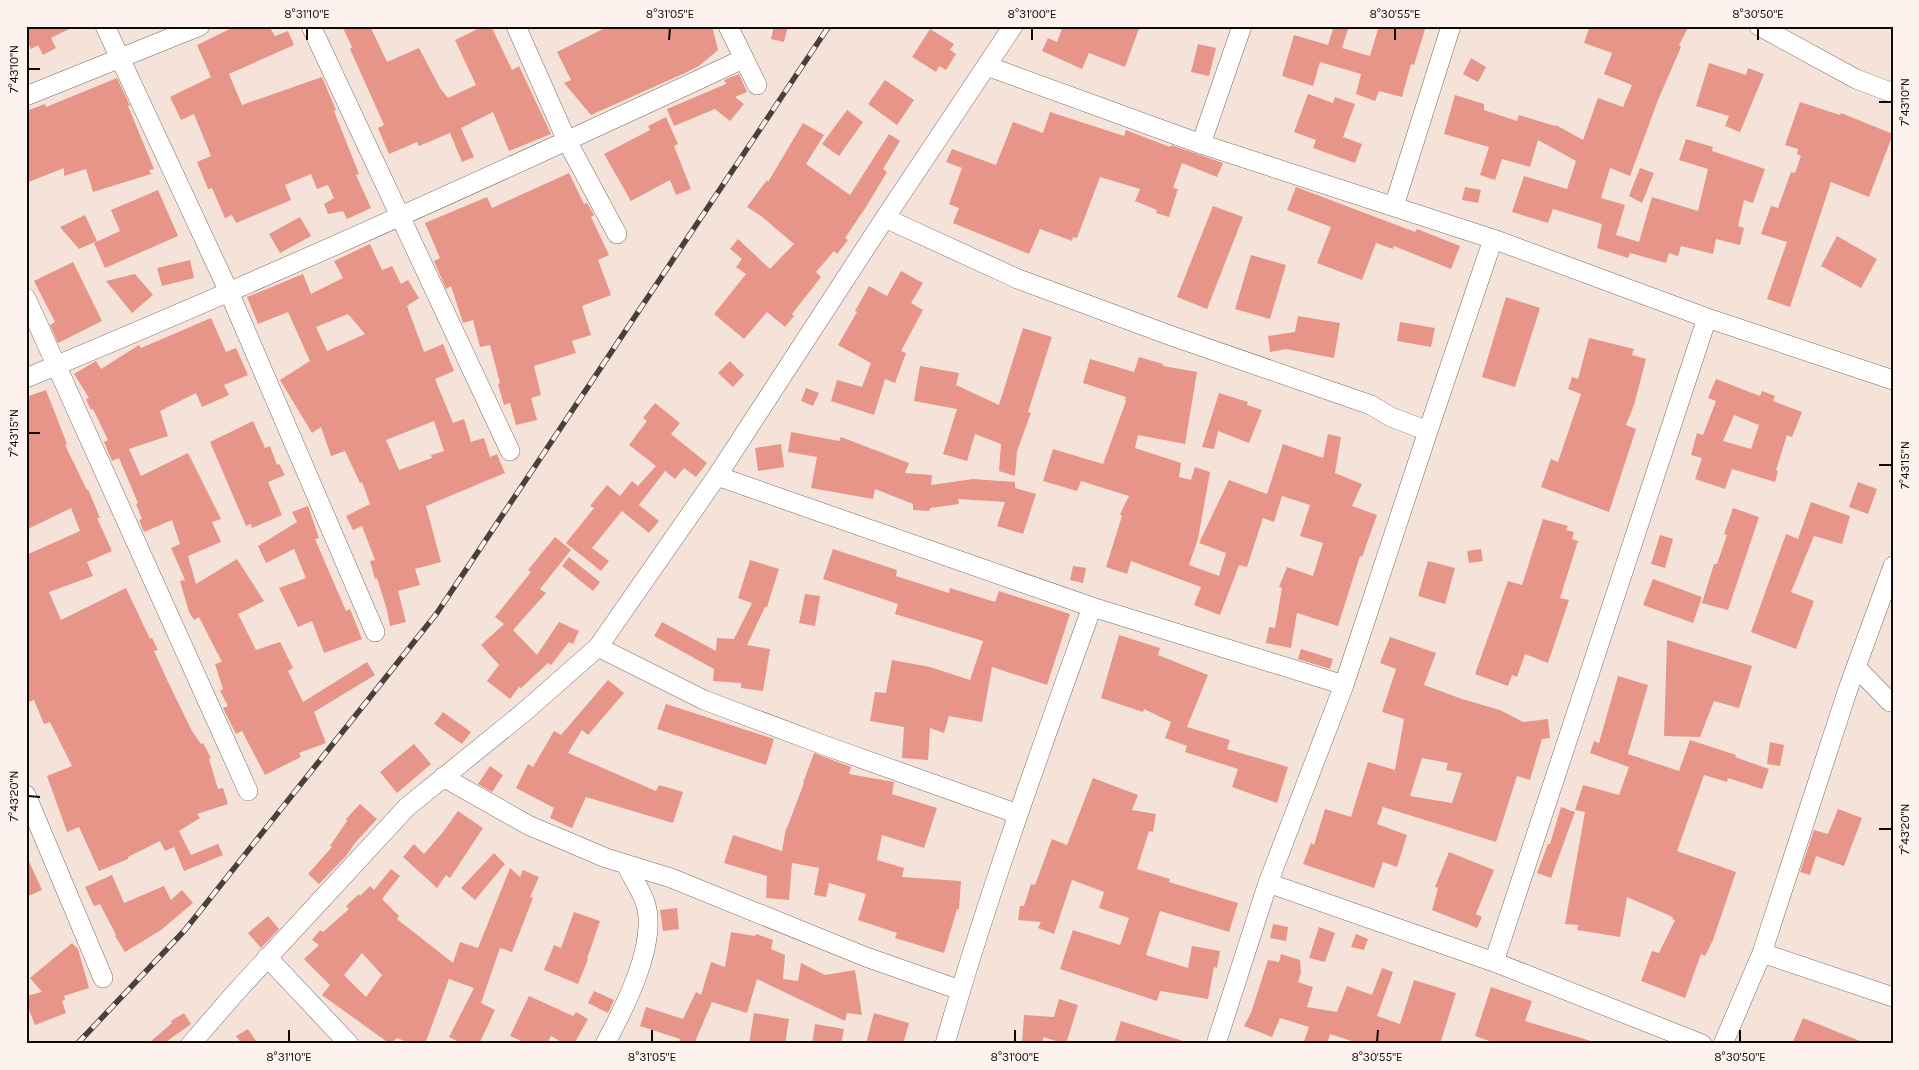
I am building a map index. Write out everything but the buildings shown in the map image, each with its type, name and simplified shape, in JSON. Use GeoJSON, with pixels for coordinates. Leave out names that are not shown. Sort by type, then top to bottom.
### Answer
{"type":"FeatureCollection","features":[{"type":"Feature","properties":{"kind":"street"},"geometry":{"type":"LineString","coordinates":[[105,26],[119,60],[228,292],[375,632]]}},
{"type":"Feature","properties":{"kind":"street"},"geometry":{"type":"LineString","coordinates":[[26,96],[200,26]]}},
{"type":"Feature","properties":{"kind":"street"},"geometry":{"type":"LineString","coordinates":[[310,26],[510,451]]}},
{"type":"Feature","properties":{"kind":"street"},"geometry":{"type":"LineString","coordinates":[[516,26],[567,141],[616,234]]}},
{"type":"Feature","properties":{"kind":"street"},"geometry":{"type":"LineString","coordinates":[[728,26],[757,86]]}},
{"type":"Feature","properties":{"kind":"street"},"geometry":{"type":"LineString","coordinates":[[190,1044],[267,957],[407,808],[523,713],[598,647],[717,476],[1013,26]]}},
{"type":"Feature","properties":{"kind":"street"},"geometry":{"type":"LineString","coordinates":[[1201,144],[1242,26]]}},
{"type":"Feature","properties":{"kind":"street"},"geometry":{"type":"LineString","coordinates":[[1394,206],[1451,26]]}},
{"type":"Feature","properties":{"kind":"street"},"geometry":{"type":"LineString","coordinates":[[1759,26],[1856,79],[1893,93]]}},
{"type":"Feature","properties":{"kind":"street"},"geometry":{"type":"LineString","coordinates":[[26,378],[400,217],[743,58]]}},
{"type":"Feature","properties":{"kind":"street"},"geometry":{"type":"LineString","coordinates":[[988,66],[1201,144],[1394,206],[1707,318],[1893,380]]}},
{"type":"Feature","properties":{"kind":"street"},"geometry":{"type":"LineString","coordinates":[[885,218],[1018,279],[1169,335],[1371,405],[1391,417],[1428,431]]}},
{"type":"Feature","properties":{"kind":"street"},"geometry":{"type":"LineString","coordinates":[[1216,1044],[1268,883],[1344,685],[1493,240]]}},
{"type":"Feature","properties":{"kind":"street"},"geometry":{"type":"LineString","coordinates":[[26,298],[248,791]]}},
{"type":"Feature","properties":{"kind":"street"},"geometry":{"type":"LineString","coordinates":[[1494,962],[1707,318]]}},
{"type":"Feature","properties":{"kind":"street"},"geometry":{"type":"LineString","coordinates":[[717,476],[1092,607],[1344,685]]}},
{"type":"Feature","properties":{"kind":"street"},"geometry":{"type":"LineString","coordinates":[[1723,1044],[1762,953],[1848,689],[1893,566]]}},
{"type":"Feature","properties":{"kind":"street"},"geometry":{"type":"LineString","coordinates":[[945,1044],[960,990],[1018,814],[1092,607]]}},
{"type":"Feature","properties":{"kind":"street"},"geometry":{"type":"LineString","coordinates":[[598,647],[704,700],[829,747],[1018,814]]}},
{"type":"Feature","properties":{"kind":"street"},"geometry":{"type":"LineString","coordinates":[[1856,666],[1891,702]]}},
{"type":"Feature","properties":{"kind":"street"},"geometry":{"type":"LineString","coordinates":[[1848,689],[1891,702]]}},
{"type":"Feature","properties":{"kind":"street"},"geometry":{"type":"LineString","coordinates":[[443,777],[530,826],[606,858],[671,878],[866,957],[960,990]]}},
{"type":"Feature","properties":{"kind":"street"},"geometry":{"type":"LineString","coordinates":[[26,795],[103,978]]}},
{"type":"Feature","properties":{"kind":"street"},"geometry":{"type":"LineString","coordinates":[[605,1044],[624,1007],[644,954],[647,937],[646,905],[626,864]]}},
{"type":"Feature","properties":{"kind":"street"},"geometry":{"type":"LineString","coordinates":[[1268,883],[1494,962],[1702,1044]]}},
{"type":"Feature","properties":{"kind":"street"},"geometry":{"type":"LineString","coordinates":[[1762,953],[1893,997]]}},
{"type":"Feature","properties":{"kind":"street"},"geometry":{"type":"LineString","coordinates":[[267,957],[349,1044]]}},
{"type":"Feature","properties":{"kind":"railway"},"geometry":{"type":"LineString","coordinates":[[77,1044],[185,930],[437,613],[829,26]]}}]}
